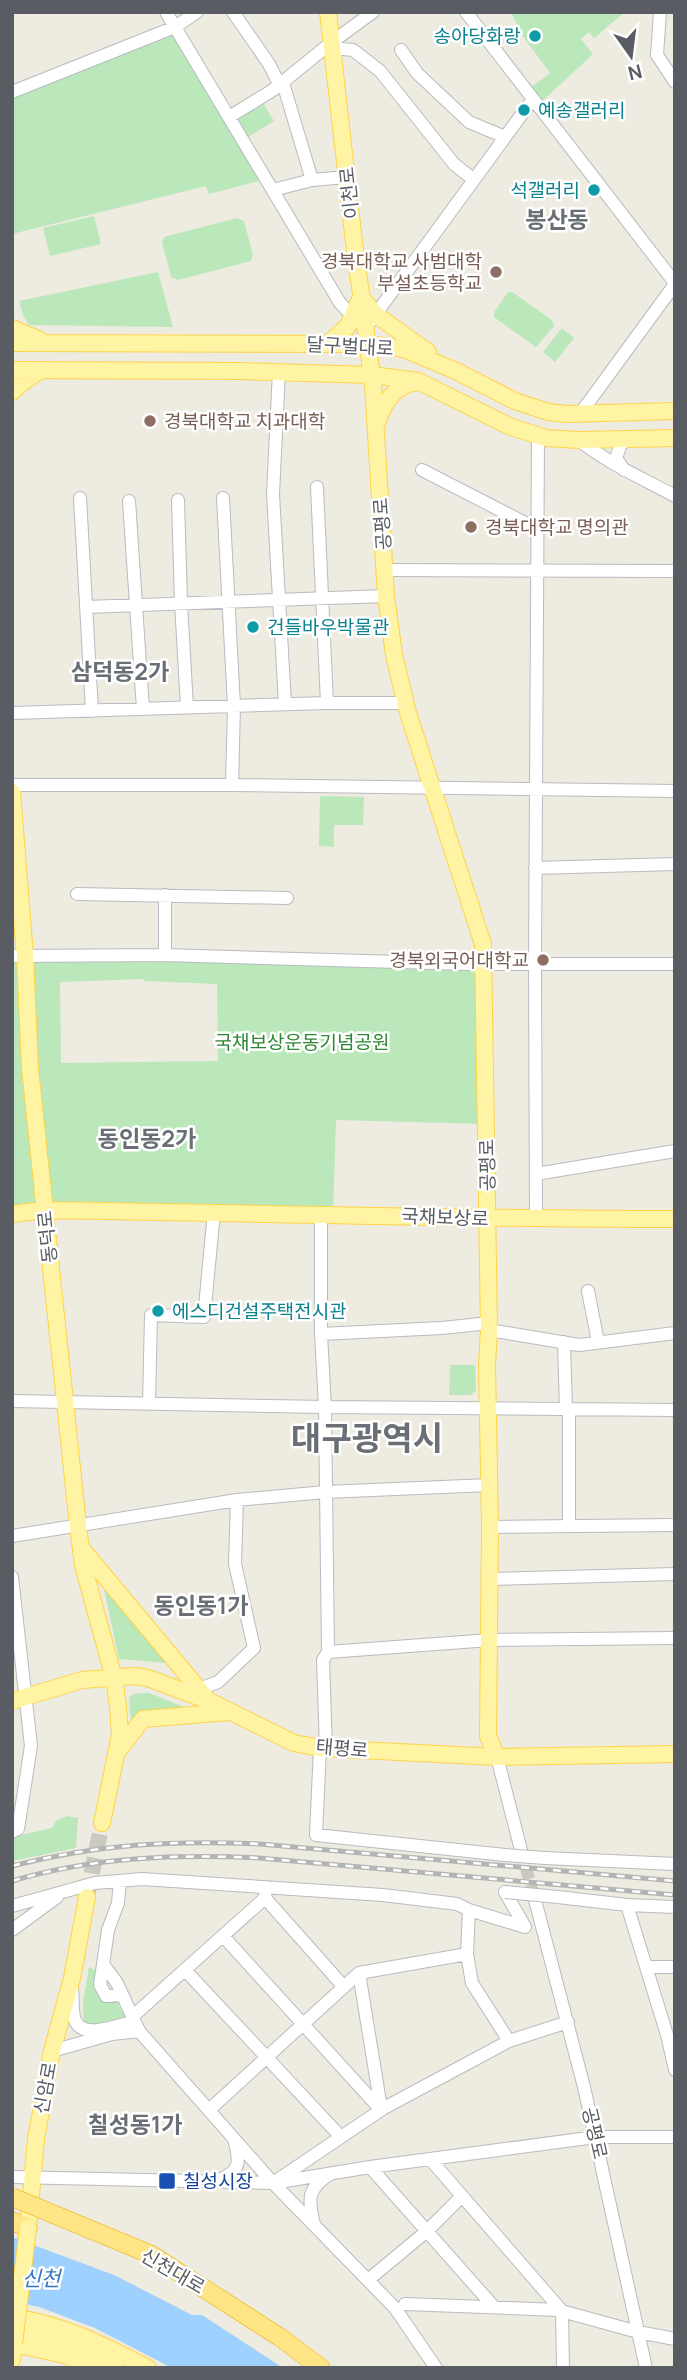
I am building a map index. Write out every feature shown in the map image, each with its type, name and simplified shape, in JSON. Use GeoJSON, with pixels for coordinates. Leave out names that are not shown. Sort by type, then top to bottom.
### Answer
{"type":"FeatureCollection","features":[{"type":"Feature","properties":{"kind":"highway","name":"신천대로"},"geometry":{"type":"LineString","coordinates":[[21,2198],[152,2255],[281,2338],[321,2368]]}},
{"type":"Feature","properties":{"kind":"highway","name":"신천대로"},"geometry":{"type":"LineString","coordinates":[[12,2208],[144,2264],[275,2347],[303,2368]]}},
{"type":"Feature","properties":{"kind":"main road","name":"이천로"},"geometry":{"type":"LineString","coordinates":[[328,12],[366,337]]}},
{"type":"Feature","properties":{"kind":"main road"},"geometry":{"type":"LineString","coordinates":[[361,297],[375,314],[456,371]]}},
{"type":"Feature","properties":{"kind":"main road"},"geometry":{"type":"LineString","coordinates":[[329,343],[341,334],[354,317],[361,297]]}},
{"type":"Feature","properties":{"kind":"main road"},"geometry":{"type":"LineString","coordinates":[[12,328],[49,344]]}},
{"type":"Feature","properties":{"kind":"main road","name":"달구벌대로"},"geometry":{"type":"LineString","coordinates":[[12,343],[329,343],[366,337],[404,349],[456,371],[514,401],[548,412],[580,414],[675,411]]}},
{"type":"Feature","properties":{"kind":"main road","name":"공평로"},"geometry":{"type":"LineString","coordinates":[[366,337],[376,426],[386,596],[394,655],[405,703],[483,944],[485,963],[490,1527],[488,1736],[497,1757]]}},
{"type":"Feature","properties":{"kind":"main road","name":"달구벌대로"},"geometry":{"type":"LineString","coordinates":[[12,370],[279,371],[372,375],[418,382],[511,427],[538,435],[579,440],[675,438]]}},
{"type":"Feature","properties":{"kind":"main road"},"geometry":{"type":"LineString","coordinates":[[12,392],[42,370]]}},
{"type":"Feature","properties":{"kind":"main road"},"geometry":{"type":"LineString","coordinates":[[376,426],[384,405],[392,394],[405,384],[418,382]]}},
{"type":"Feature","properties":{"kind":"main road","name":"동덕로"},"geometry":{"type":"LineString","coordinates":[[12,792],[19,956],[78,1526],[83,1565],[114,1678]]}},
{"type":"Feature","properties":{"kind":"main road","name":"국채보상로"},"geometry":{"type":"LineString","coordinates":[[12,1214],[44,1210],[675,1219]]}},
{"type":"Feature","properties":{"kind":"main road"},"geometry":{"type":"LineString","coordinates":[[81,1547],[204,1695]]}},
{"type":"Feature","properties":{"kind":"main road"},"geometry":{"type":"LineString","coordinates":[[102,1824],[120,1735],[114,1678]]}},
{"type":"Feature","properties":{"kind":"main road","name":"태평로"},"geometry":{"type":"LineString","coordinates":[[19,1699],[82,1680],[148,1678],[204,1695],[231,1712],[294,1743],[323,1749],[497,1757],[675,1754]]}},
{"type":"Feature","properties":{"kind":"main road"},"geometry":{"type":"LineString","coordinates":[[116,1754],[143,1719],[231,1712]]}},
{"type":"Feature","properties":{"kind":"main road","name":"신암로"},"geometry":{"type":"LineString","coordinates":[[13,2344],[21,2198],[34,2179],[36,2139],[52,2051],[72,1978],[87,1897]]}},
{"type":"Feature","properties":{"kind":"main road"},"geometry":{"type":"LineString","coordinates":[[12,2317],[42,2322],[82,2335],[148,2368]]}},
{"type":"Feature","properties":{"kind":"main road"},"geometry":{"type":"LineString","coordinates":[[13,2344],[40,2334],[128,2368]]}},
{"type":"Feature","properties":{"kind":"main road"},"geometry":{"type":"LineString","coordinates":[[13,2344],[65,2355],[96,2368]]}},
{"type":"Feature","properties":{"kind":"street"},"geometry":{"type":"LineString","coordinates":[[166,12],[341,303],[354,317],[366,337]]}},
{"type":"Feature","properties":{"kind":"street"},"geometry":{"type":"LineString","coordinates":[[12,92],[175,27],[197,12]]}},
{"type":"Feature","properties":{"kind":"street"},"geometry":{"type":"LineString","coordinates":[[233,12],[281,84],[312,180]]}},
{"type":"Feature","properties":{"kind":"street"},"geometry":{"type":"LineString","coordinates":[[229,117],[281,84],[373,12]]}},
{"type":"Feature","properties":{"kind":"street"},"geometry":{"type":"LineString","coordinates":[[466,12],[525,92],[675,283],[580,414]]}},
{"type":"Feature","properties":{"kind":"street"},"geometry":{"type":"LineString","coordinates":[[660,12],[657,55],[675,82]]}},
{"type":"Feature","properties":{"kind":"street"},"geometry":{"type":"LineString","coordinates":[[332,45],[353,50],[380,71],[454,164],[474,180]]}},
{"type":"Feature","properties":{"kind":"street"},"geometry":{"type":"LineString","coordinates":[[401,50],[417,73],[469,122],[505,137]]}},
{"type":"Feature","properties":{"kind":"street"},"geometry":{"type":"LineString","coordinates":[[366,337],[375,314],[533,99]]}},
{"type":"Feature","properties":{"kind":"street"},"geometry":{"type":"LineString","coordinates":[[273,190],[312,180],[347,177]]}},
{"type":"Feature","properties":{"kind":"street"},"geometry":{"type":"LineString","coordinates":[[279,371],[273,495],[285,704]]}},
{"type":"Feature","properties":{"kind":"street"},"geometry":{"type":"LineString","coordinates":[[536,1219],[538,435]]}},
{"type":"Feature","properties":{"kind":"street"},"geometry":{"type":"LineString","coordinates":[[624,470],[617,458],[621,444],[630,439]]}},
{"type":"Feature","properties":{"kind":"street"},"geometry":{"type":"LineString","coordinates":[[579,440],[600,456],[675,496]]}},
{"type":"Feature","properties":{"kind":"street"},"geometry":{"type":"LineString","coordinates":[[422,470],[537,529]]}},
{"type":"Feature","properties":{"kind":"street"},"geometry":{"type":"LineString","coordinates":[[317,487],[327,703]]}},
{"type":"Feature","properties":{"kind":"street"},"geometry":{"type":"LineString","coordinates":[[80,498],[92,711]]}},
{"type":"Feature","properties":{"kind":"street"},"geometry":{"type":"LineString","coordinates":[[223,498],[234,706],[232,785]]}},
{"type":"Feature","properties":{"kind":"street"},"geometry":{"type":"LineString","coordinates":[[178,500],[187,708]]}},
{"type":"Feature","properties":{"kind":"street"},"geometry":{"type":"LineString","coordinates":[[129,501],[142,709]]}},
{"type":"Feature","properties":{"kind":"street"},"geometry":{"type":"LineString","coordinates":[[385,570],[675,571]]}},
{"type":"Feature","properties":{"kind":"street"},"geometry":{"type":"LineString","coordinates":[[86,607],[386,596]]}},
{"type":"Feature","properties":{"kind":"street"},"geometry":{"type":"LineString","coordinates":[[12,713],[405,703]]}},
{"type":"Feature","properties":{"kind":"street"},"geometry":{"type":"LineString","coordinates":[[12,785],[675,791]]}},
{"type":"Feature","properties":{"kind":"street"},"geometry":{"type":"LineString","coordinates":[[535,868],[675,864]]}},
{"type":"Feature","properties":{"kind":"street"},"geometry":{"type":"LineString","coordinates":[[77,894],[287,898]]}},
{"type":"Feature","properties":{"kind":"street"},"geometry":{"type":"LineString","coordinates":[[165,895],[165,955]]}},
{"type":"Feature","properties":{"kind":"street"},"geometry":{"type":"LineString","coordinates":[[19,956],[165,955],[535,965],[675,964]]}},
{"type":"Feature","properties":{"kind":"street"},"geometry":{"type":"LineString","coordinates":[[536,1174],[675,1151]]}},
{"type":"Feature","properties":{"kind":"street"},"geometry":{"type":"LineString","coordinates":[[149,1403],[151,1315],[204,1317],[214,1212]]}},
{"type":"Feature","properties":{"kind":"street"},"geometry":{"type":"LineString","coordinates":[[321,1213],[328,1652],[323,1660],[323,1749],[316,1835],[505,1855],[675,1864]]}},
{"type":"Feature","properties":{"kind":"street"},"geometry":{"type":"LineString","coordinates":[[588,1291],[598,1342]]}},
{"type":"Feature","properties":{"kind":"street"},"geometry":{"type":"LineString","coordinates":[[321,1334],[489,1326],[579,1345],[675,1333]]}},
{"type":"Feature","properties":{"kind":"street"},"geometry":{"type":"LineString","coordinates":[[564,1342],[569,1526]]}},
{"type":"Feature","properties":{"kind":"street"},"geometry":{"type":"LineString","coordinates":[[12,1401],[324,1408],[675,1410]]}},
{"type":"Feature","properties":{"kind":"street"},"geometry":{"type":"LineString","coordinates":[[12,1536],[237,1500],[325,1492],[489,1485]]}},
{"type":"Feature","properties":{"kind":"street"},"geometry":{"type":"LineString","coordinates":[[204,1695],[254,1648],[235,1564],[237,1500]]}},
{"type":"Feature","properties":{"kind":"street"},"geometry":{"type":"LineString","coordinates":[[490,1527],[675,1525]]}},
{"type":"Feature","properties":{"kind":"street"},"geometry":{"type":"LineString","coordinates":[[490,1579],[675,1574]]}},
{"type":"Feature","properties":{"kind":"street"},"geometry":{"type":"LineString","coordinates":[[13,1585],[19,1699],[31,1746],[15,1830]]}},
{"type":"Feature","properties":{"kind":"street"},"geometry":{"type":"LineString","coordinates":[[328,1652],[490,1640],[675,1638]]}},
{"type":"Feature","properties":{"kind":"street","name":"공평로"},"geometry":{"type":"LineString","coordinates":[[497,1757],[521,1850]]}},
{"type":"Feature","properties":{"kind":"street"},"geometry":{"type":"LineString","coordinates":[[12,1906],[95,1883],[142,1879],[266,1893],[383,1895],[457,1904],[525,1927],[505,1892],[627,1905],[675,1907]]}},
{"type":"Feature","properties":{"kind":"street"},"geometry":{"type":"LineString","coordinates":[[120,1881],[118,1903],[108,1930],[103,1964],[117,1983],[139,2031],[273,2183],[383,2295],[407,2324],[436,2368]]}},
{"type":"Feature","properties":{"kind":"street"},"geometry":{"type":"LineString","coordinates":[[12,1930],[64,1892]]}},
{"type":"Feature","properties":{"kind":"street"},"geometry":{"type":"LineString","coordinates":[[132,2017],[223,1936],[266,1893]]}},
{"type":"Feature","properties":{"kind":"street"},"geometry":{"type":"LineString","coordinates":[[266,1893],[344,1987]]}},
{"type":"Feature","properties":{"kind":"street","name":"공평로"},"geometry":{"type":"LineString","coordinates":[[535,1900],[596,2137],[646,2368]]}},
{"type":"Feature","properties":{"kind":"street"},"geometry":{"type":"LineString","coordinates":[[627,1905],[671,2035],[675,2070]]}},
{"type":"Feature","properties":{"kind":"street"},"geometry":{"type":"LineString","coordinates":[[469,1910],[467,1954],[472,1983],[509,2041]]}},
{"type":"Feature","properties":{"kind":"street"},"geometry":{"type":"LineString","coordinates":[[223,1936],[381,2109]]}},
{"type":"Feature","properties":{"kind":"street"},"geometry":{"type":"LineString","coordinates":[[209,2110],[359,1973],[467,1954]]}},
{"type":"Feature","properties":{"kind":"street"},"geometry":{"type":"LineString","coordinates":[[646,1967],[675,1967]]}},
{"type":"Feature","properties":{"kind":"street"},"geometry":{"type":"LineString","coordinates":[[185,1970],[340,2136]]}},
{"type":"Feature","properties":{"kind":"street"},"geometry":{"type":"LineString","coordinates":[[359,1973],[381,2109]]}},
{"type":"Feature","properties":{"kind":"street","name":"신암로"},"geometry":{"type":"LineString","coordinates":[[72,1978],[74,2019],[79,2026],[95,2031],[129,2023],[139,2031]]}},
{"type":"Feature","properties":{"kind":"street"},"geometry":{"type":"LineString","coordinates":[[273,2183],[381,2109],[509,2041],[568,2022]]}},
{"type":"Feature","properties":{"kind":"street"},"geometry":{"type":"LineString","coordinates":[[52,2051],[111,2034],[139,2031]]}},
{"type":"Feature","properties":{"kind":"street"},"geometry":{"type":"LineString","coordinates":[[12,2177],[273,2183],[370,2167],[596,2137],[675,2137]]}},
{"type":"Feature","properties":{"kind":"street"},"geometry":{"type":"LineString","coordinates":[[216,2182],[231,2175],[236,2169],[238,2157],[234,2138]]}},
{"type":"Feature","properties":{"kind":"street"},"geometry":{"type":"LineString","coordinates":[[430,2159],[562,2311],[563,2368]]}},
{"type":"Feature","properties":{"kind":"street"},"geometry":{"type":"LineString","coordinates":[[370,2167],[494,2307]]}},
{"type":"Feature","properties":{"kind":"street"},"geometry":{"type":"LineString","coordinates":[[12,2168],[34,2179]]}},
{"type":"Feature","properties":{"kind":"street"},"geometry":{"type":"LineString","coordinates":[[314,2224],[309,2205],[311,2193],[320,2181],[333,2173]]}},
{"type":"Feature","properties":{"kind":"street"},"geometry":{"type":"LineString","coordinates":[[368,2280],[427,2231],[462,2196]]}},
{"type":"Feature","properties":{"kind":"street"},"geometry":{"type":"LineString","coordinates":[[383,2295],[405,2304],[562,2311],[638,2332],[675,2339]]}},
{"type":"Feature","properties":{"kind":"street"},"geometry":{"type":"LineString","coordinates":[[405,2304],[407,2324]]}},
{"type":"Feature","properties":{"kind":"green space"},"geometry":{"type":"Polygon","coordinates":[[[511,12],[625,12],[594,38],[589,32],[581,39],[593,54],[538,105],[525,92],[550,73],[522,35],[511,12]]]}},
{"type":"Feature","properties":{"kind":"green space"},"geometry":{"type":"Polygon","coordinates":[[[175,27],[229,117],[260,98],[274,121],[243,140],[267,179],[209,194],[206,186],[12,234],[12,91],[175,27]]]}},
{"type":"Feature","properties":{"kind":"green space"},"geometry":{"type":"Polygon","coordinates":[[[94,216],[101,244],[50,256],[43,228],[94,216]]]}},
{"type":"Feature","properties":{"kind":"green space"},"geometry":{"type":"Polygon","coordinates":[[[237,218],[244,221],[253,255],[251,261],[178,280],[171,277],[162,242],[164,237],[237,218]]]}},
{"type":"Feature","properties":{"kind":"green space"},"geometry":{"type":"Polygon","coordinates":[[[158,272],[173,327],[29,325],[19,301],[158,272]]]}},
{"type":"Feature","properties":{"kind":"green space"},"geometry":{"type":"Polygon","coordinates":[[[508,292],[512,292],[552,320],[554,326],[536,347],[494,317],[494,312],[508,292]]]}},
{"type":"Feature","properties":{"kind":"green space"},"geometry":{"type":"Polygon","coordinates":[[[562,328],[574,338],[555,362],[543,352],[562,328]]]}},
{"type":"Feature","properties":{"kind":"green space"},"geometry":{"type":"Polygon","coordinates":[[[320,796],[364,797],[363,825],[334,825],[334,847],[319,846],[320,796]]]}},
{"type":"Feature","properties":{"kind":"green space","name":"국채보상운동기념공원"},"geometry":{"type":"Polygon","coordinates":[[[143,955],[144,968],[145,955],[485,963],[487,1124],[336,1120],[333,1214],[12,1214],[12,956],[143,955]],[[60,982],[61,1063],[218,1061],[217,984],[60,982]]]}},
{"type":"Feature","properties":{"kind":"green space"},"geometry":{"type":"Polygon","coordinates":[[[450,1365],[475,1365],[476,1390],[471,1395],[449,1395],[450,1365]]]}},
{"type":"Feature","properties":{"kind":"green space"},"geometry":{"type":"Polygon","coordinates":[[[104,1589],[166,1663],[119,1659],[104,1589]]]}},
{"type":"Feature","properties":{"kind":"green space"},"geometry":{"type":"Polygon","coordinates":[[[149,1693],[189,1709],[150,1710],[131,1721],[129,1698],[133,1694],[149,1693]]]}},
{"type":"Feature","properties":{"kind":"green space"},"geometry":{"type":"Polygon","coordinates":[[[68,1816],[78,1818],[76,1848],[12,1861],[12,1837],[52,1828],[57,1820],[68,1816]]]}},
{"type":"Feature","properties":{"kind":"green space"},"geometry":{"type":"Polygon","coordinates":[[[89,1967],[100,1973],[129,2023],[96,2026],[84,2024],[83,2003],[89,1967]]]}},
{"type":"Feature","properties":{"kind":"water","name":"신천"},"geometry":{"type":"Polygon","coordinates":[[[12,2237],[114,2275],[192,2315],[202,2315],[283,2368],[172,2368],[95,2328],[39,2307],[12,2301],[12,2237]]]}},
{"type":"Feature","properties":{"kind":"tunnel"},"geometry":{"type":"LineString","coordinates":[[87,1897],[102,1823]]}},
{"type":"Feature","properties":{"kind":"tunnel"},"geometry":{"type":"LineString","coordinates":[[521,1850],[535,1900]]}},
{"type":"Feature","properties":{"kind":"railway"},"geometry":{"type":"LineString","coordinates":[[12,1866],[105,1848],[166,1843],[228,1843],[675,1881]]}},
{"type":"Feature","properties":{"kind":"railway"},"geometry":{"type":"LineString","coordinates":[[12,1881],[104,1862],[166,1857],[228,1857],[675,1895]]}},
{"type":"Feature","properties":{"kind":"place","name":"송아당화랑"},"geometry":{"type":"Point","coordinates":[535,36]}},
{"type":"Feature","properties":{"kind":"place","name":"예송갤러리"},"geometry":{"type":"Point","coordinates":[524,110]}},
{"type":"Feature","properties":{"kind":"place","name":"석갤러리"},"geometry":{"type":"Point","coordinates":[594,190]}},
{"type":"Feature","properties":{"kind":"place","name":"경북대학교 사범대학 부설초등학교"},"geometry":{"type":"Point","coordinates":[496,272]}},
{"type":"Feature","properties":{"kind":"place","name":"경북대학교 치과대학"},"geometry":{"type":"Point","coordinates":[150,421]}},
{"type":"Feature","properties":{"kind":"place","name":"경북대학교 명의관"},"geometry":{"type":"Point","coordinates":[471,527]}},
{"type":"Feature","properties":{"kind":"place","name":"건들바우박물관"},"geometry":{"type":"Point","coordinates":[253,627]}},
{"type":"Feature","properties":{"kind":"place","name":"경북외국어대학교"},"geometry":{"type":"Point","coordinates":[543,960]}},
{"type":"Feature","properties":{"kind":"place","name":"에스디건설주택전시관"},"geometry":{"type":"Point","coordinates":[158,1311]}},
{"type":"Feature","properties":{"kind":"place","name":"칠성시장"},"geometry":{"type":"Point","coordinates":[167,2181]}},
{"type":"Feature","properties":{"kind":"district","name":"봉산동"},"geometry":{"type":"Point","coordinates":[557,219]}},
{"type":"Feature","properties":{"kind":"district","name":"삼덕동2가"},"geometry":{"type":"Point","coordinates":[120,671]}},
{"type":"Feature","properties":{"kind":"district","name":"동인동2가"},"geometry":{"type":"Point","coordinates":[147,1138]}},
{"type":"Feature","properties":{"kind":"district","name":"대구광역시"},"geometry":{"type":"Point","coordinates":[367,1437]}},
{"type":"Feature","properties":{"kind":"district","name":"동인동1가"},"geometry":{"type":"Point","coordinates":[201,1605]}},
{"type":"Feature","properties":{"kind":"district","name":"칠성동1가"},"geometry":{"type":"Point","coordinates":[135,2124]}}]}
